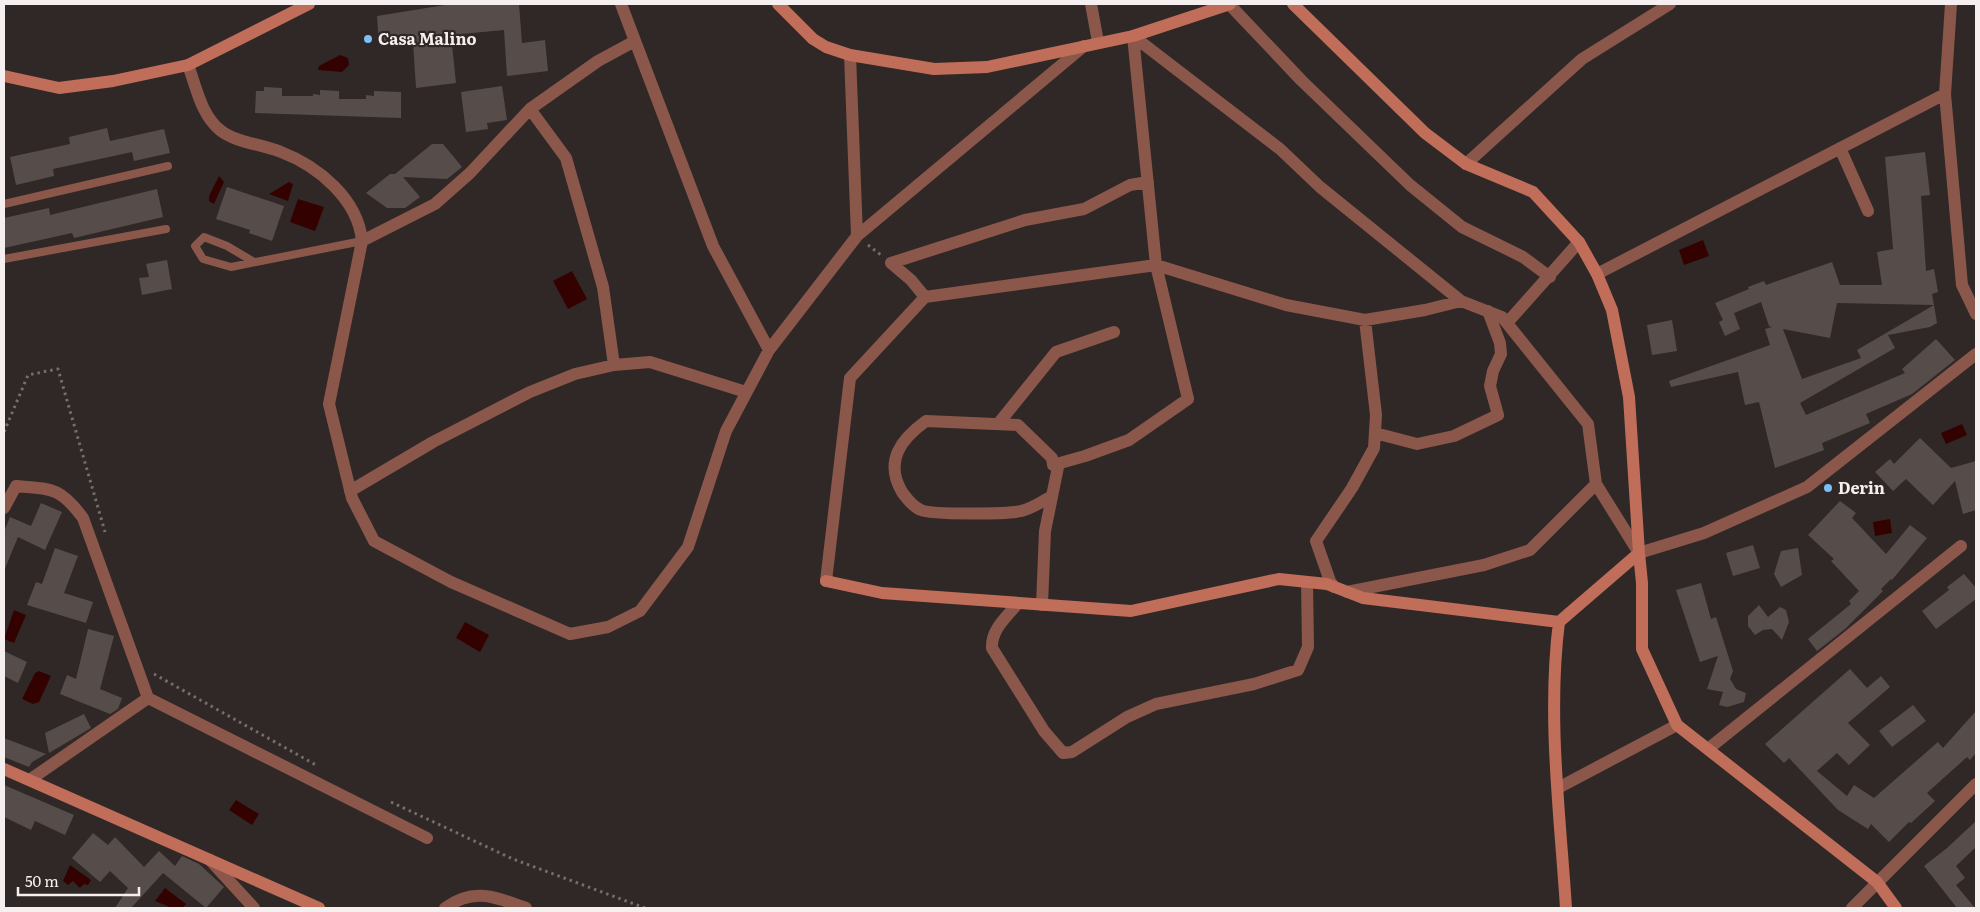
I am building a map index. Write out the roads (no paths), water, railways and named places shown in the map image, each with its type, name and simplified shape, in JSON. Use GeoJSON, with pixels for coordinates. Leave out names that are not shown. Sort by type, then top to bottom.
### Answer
{"type":"FeatureCollection","features":[{"type":"Feature","properties":{"kind":"street"},"geometry":{"type":"LineString","coordinates":[[4,76],[60,88],[113,81],[188,65],[308,4]]}},
{"type":"Feature","properties":{"kind":"street"},"geometry":{"type":"LineString","coordinates":[[621,4],[713,246],[769,350]]}},
{"type":"Feature","properties":{"kind":"street"},"geometry":{"type":"LineString","coordinates":[[778,4],[813,39],[826,47],[850,55],[943,68],[987,67],[1132,36],[1229,4],[1301,80],[1410,185],[1462,227],[1523,256],[1550,277]]}},
{"type":"Feature","properties":{"kind":"street"},"geometry":{"type":"LineString","coordinates":[[1091,4],[1098,42]]}},
{"type":"Feature","properties":{"kind":"street"},"geometry":{"type":"LineString","coordinates":[[1293,4],[1425,133],[1466,164],[1533,192],[1579,242],[1597,274],[1612,310],[1629,397],[1638,553],[1642,583],[1642,649],[1677,725],[1877,882],[1896,908]]}},
{"type":"Feature","properties":{"kind":"street"},"geometry":{"type":"LineString","coordinates":[[1466,164],[1582,59],[1670,4]]}},
{"type":"Feature","properties":{"kind":"street"},"geometry":{"type":"LineString","coordinates":[[1951,4],[1945,94],[1962,285],[1976,314]]}},
{"type":"Feature","properties":{"kind":"street"},"geometry":{"type":"LineString","coordinates":[[1053,465],[1129,440],[1188,399],[1156,265],[1132,36]]}},
{"type":"Feature","properties":{"kind":"street"},"geometry":{"type":"LineString","coordinates":[[1132,36],[1280,149],[1320,187],[1461,301],[1502,317],[1588,424],[1596,484],[1638,553]]}},
{"type":"Feature","properties":{"kind":"street"},"geometry":{"type":"LineString","coordinates":[[362,241],[436,204],[470,173],[530,109],[598,61],[635,41]]}},
{"type":"Feature","properties":{"kind":"street"},"geometry":{"type":"LineString","coordinates":[[188,65],[209,118],[220,130],[231,136],[280,152],[311,166],[348,203],[361,230],[362,241],[329,404],[350,491],[374,541],[451,582],[570,634],[608,628],[640,611],[688,548],[726,431],[746,392],[769,350],[857,236],[1084,46]]}},
{"type":"Feature","properties":{"kind":"street"},"geometry":{"type":"LineString","coordinates":[[850,55],[857,236]]}},
{"type":"Feature","properties":{"kind":"street"},"geometry":{"type":"LineString","coordinates":[[1597,274],[1945,94]]}},
{"type":"Feature","properties":{"kind":"street"},"geometry":{"type":"LineString","coordinates":[[530,109],[566,158],[603,287],[614,365]]}},
{"type":"Feature","properties":{"kind":"street"},"geometry":{"type":"LineString","coordinates":[[1840,148],[1868,211]]}},
{"type":"Feature","properties":{"kind":"street"},"geometry":{"type":"LineString","coordinates":[[925,297],[911,280],[892,263],[1025,220],[1084,209],[1130,185],[1148,182]]}},
{"type":"Feature","properties":{"kind":"street"},"geometry":{"type":"LineString","coordinates":[[1507,323],[1550,277],[1579,242]]}},
{"type":"Feature","properties":{"kind":"street"},"geometry":{"type":"LineString","coordinates":[[1461,301],[1425,310],[1365,320],[1286,305],[1156,265],[925,297],[850,378],[826,581],[882,593],[1131,611],[1279,579],[1334,587],[1363,598],[1559,622]]}},
{"type":"Feature","properties":{"kind":"street"},"geometry":{"type":"LineString","coordinates":[[1375,433],[1417,444],[1454,436],[1498,416],[1490,386],[1492,371],[1501,354],[1500,343],[1488,311]]}},
{"type":"Feature","properties":{"kind":"street"},"geometry":{"type":"LineString","coordinates":[[1334,587],[1316,541],[1374,448],[1376,415],[1365,320]]}},
{"type":"Feature","properties":{"kind":"street"},"geometry":{"type":"LineString","coordinates":[[998,424],[1056,352],[1114,332]]}},
{"type":"Feature","properties":{"kind":"street"},"geometry":{"type":"LineString","coordinates":[[1566,908],[1558,788],[1553,663],[1559,622],[1638,553],[1704,533],[1807,487],[1976,354]]}},
{"type":"Feature","properties":{"kind":"street"},"geometry":{"type":"LineString","coordinates":[[350,491],[433,442],[530,392],[574,374],[614,365],[650,362],[746,392]]}},
{"type":"Feature","properties":{"kind":"street"},"geometry":{"type":"LineString","coordinates":[[1052,496],[1022,511],[937,514],[921,510],[907,500],[897,484],[894,469],[903,440],[926,421],[1018,425],[1052,458],[1053,465]]}},
{"type":"Feature","properties":{"kind":"street"},"geometry":{"type":"LineString","coordinates":[[1042,605],[1045,531],[1058,467],[1053,465]]}},
{"type":"Feature","properties":{"kind":"street"},"geometry":{"type":"LineString","coordinates":[[1347,592],[1484,565],[1530,550],[1596,484]]}},
{"type":"Feature","properties":{"kind":"street"},"geometry":{"type":"LineString","coordinates":[[4,508],[16,486],[54,489],[71,501],[84,518],[148,698],[427,838]]}},
{"type":"Feature","properties":{"kind":"street"},"geometry":{"type":"LineString","coordinates":[[1708,749],[1961,546]]}},
{"type":"Feature","properties":{"kind":"street"},"geometry":{"type":"LineString","coordinates":[[1018,603],[995,631],[991,638],[992,648],[1044,731],[1063,753],[1072,752],[1126,717],[1156,704],[1254,684],[1298,670],[1308,647],[1307,582]]}},
{"type":"Feature","properties":{"kind":"street"},"geometry":{"type":"LineString","coordinates":[[31,779],[148,698]]}},
{"type":"Feature","properties":{"kind":"street"},"geometry":{"type":"LineString","coordinates":[[1558,788],[1677,725]]}},
{"type":"Feature","properties":{"kind":"street"},"geometry":{"type":"LineString","coordinates":[[4,768],[319,908]]}},
{"type":"Feature","properties":{"kind":"street"},"geometry":{"type":"LineString","coordinates":[[1852,908],[1976,784]]}},
{"type":"Feature","properties":{"kind":"street"},"geometry":{"type":"LineString","coordinates":[[209,858],[254,908]]}},
{"type":"Feature","properties":{"kind":"street"},"geometry":{"type":"LineString","coordinates":[[444,908],[471,895],[493,896],[526,908]]}},
{"type":"Feature","properties":{"kind":"lane"},"geometry":{"type":"LineString","coordinates":[[4,204],[168,166]]}},
{"type":"Feature","properties":{"kind":"lane"},"geometry":{"type":"LineString","coordinates":[[4,259],[166,229]]}},
{"type":"Feature","properties":{"kind":"lane"},"geometry":{"type":"LineString","coordinates":[[254,262],[226,246],[204,237],[195,246],[203,260],[231,267],[362,241]]}},
{"type":"Feature","properties":{"kind":"place","name":"Casa Malino"},"geometry":{"type":"Point","coordinates":[368,39]}},
{"type":"Feature","properties":{"kind":"place","name":"Derin"},"geometry":{"type":"Point","coordinates":[1828,488]}}]}
